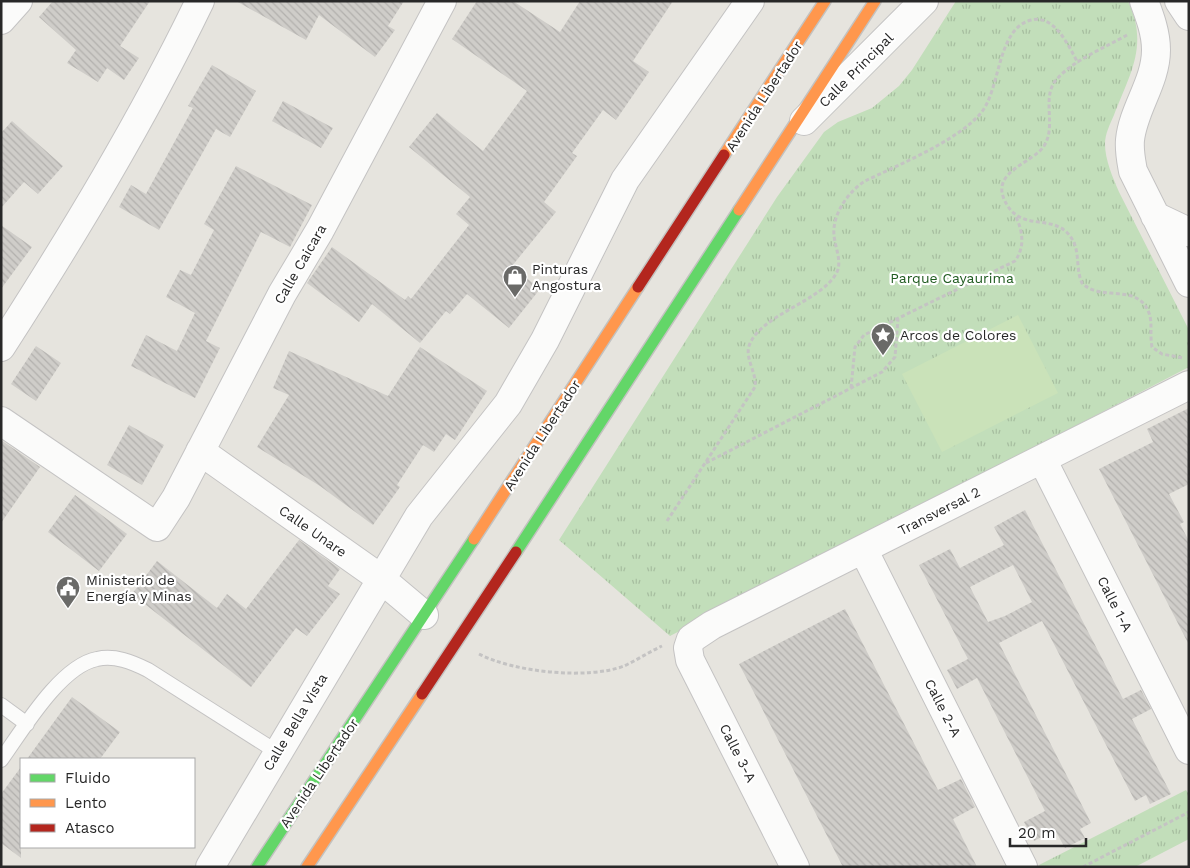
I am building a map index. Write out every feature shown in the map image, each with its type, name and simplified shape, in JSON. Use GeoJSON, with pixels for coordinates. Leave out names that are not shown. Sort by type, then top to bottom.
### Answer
{"type":"FeatureCollection","features":[{"type":"Feature","properties":{"kind":"main road","name":"Avenida Libertador"},"geometry":{"type":"LineString","coordinates":[[256,867],[427,618],[825,1]]}},
{"type":"Feature","properties":{"kind":"main road"},"geometry":{"type":"LineString","coordinates":[[307,867],[453,639],[875,1]]}},
{"type":"Feature","properties":{"kind":"street"},"geometry":{"type":"LineString","coordinates":[[1,20],[18,1]]}},
{"type":"Feature","properties":{"kind":"street"},"geometry":{"type":"LineString","coordinates":[[1,347],[58,259],[159,85],[200,1]]}},
{"type":"Feature","properties":{"kind":"street","name":"Calle Caicara"},"geometry":{"type":"LineString","coordinates":[[1,421],[157,527],[176,498],[282,294],[320,230],[442,1]]}},
{"type":"Feature","properties":{"kind":"street"},"geometry":{"type":"LineString","coordinates":[[380,578],[419,516],[508,404],[545,340],[625,180],[750,1]]}},
{"type":"Feature","properties":{"kind":"street","name":"Calle Principal"},"geometry":{"type":"LineString","coordinates":[[786,138],[924,1]]}},
{"type":"Feature","properties":{"kind":"street"},"geometry":{"type":"LineString","coordinates":[[1178,1],[1189,16]]}},
{"type":"Feature","properties":{"kind":"street"},"geometry":{"type":"LineString","coordinates":[[1148,11],[1156,51],[1154,70],[1135,118],[1129,151],[1133,171],[1189,283]]}},
{"type":"Feature","properties":{"kind":"street"},"geometry":{"type":"LineString","coordinates":[[1155,216],[1189,232]]}},
{"type":"Feature","properties":{"kind":"street","name":"Transversal 2"},"geometry":{"type":"LineString","coordinates":[[690,639],[712,625],[1189,385]]}},
{"type":"Feature","properties":{"kind":"street","name":"Calle Unare"},"geometry":{"type":"LineString","coordinates":[[200,450],[380,578],[427,618]]}},
{"type":"Feature","properties":{"kind":"street","name":"Calle 1-A"},"geometry":{"type":"LineString","coordinates":[[1042,459],[1189,750]]}},
{"type":"Feature","properties":{"kind":"street","name":"Calle 2-A"},"geometry":{"type":"LineString","coordinates":[[863,549],[1023,867]]}},
{"type":"Feature","properties":{"kind":"street","name":"Calle Bella Vista"},"geometry":{"type":"LineString","coordinates":[[210,867],[380,578]]}},
{"type":"Feature","properties":{"kind":"street","name":"Calle 3-A"},"geometry":{"type":"LineString","coordinates":[[690,639],[688,648],[690,660],[795,867]]}},
{"type":"Feature","properties":{"kind":"lane"},"geometry":{"type":"LineString","coordinates":[[1,760],[53,691],[78,668],[98,659],[121,660],[141,666],[170,682],[277,752]]}},
{"type":"Feature","properties":{"kind":"lane"},"geometry":{"type":"LineString","coordinates":[[1,705],[27,724]]}},
{"type":"Feature","properties":{"kind":"path"},"geometry":{"type":"LineString","coordinates":[[851,388],[857,342],[864,335],[1015,261],[1021,250],[1022,230],[1002,194],[1004,183],[1015,167],[1036,155],[1045,145],[1049,133],[1051,91],[1061,74],[1148,11]]}},
{"type":"Feature","properties":{"kind":"path"},"geometry":{"type":"LineString","coordinates":[[667,521],[755,387],[755,375],[749,354],[752,340],[772,321],[818,291],[835,276],[838,262],[834,224],[852,192],[865,181],[958,133],[980,116],[990,99],[1005,49],[1018,27],[1025,22],[1041,20],[1050,24],[1059,32],[1078,63]]}},
{"type":"Feature","properties":{"kind":"path"},"geometry":{"type":"LineString","coordinates":[[1015,215],[1028,222],[1052,224],[1069,234],[1078,251],[1082,283],[1091,291],[1123,293],[1141,300],[1150,317],[1152,347],[1162,354],[1189,359]]}},
{"type":"Feature","properties":{"kind":"path"},"geometry":{"type":"LineString","coordinates":[[705,463],[882,372],[893,361],[896,352],[898,319]]}},
{"type":"Feature","properties":{"kind":"path"},"geometry":{"type":"LineString","coordinates":[[453,639],[484,657],[554,674],[579,674],[623,666],[666,645],[690,639]]}},
{"type":"Feature","properties":{"kind":"path"},"geometry":{"type":"LineString","coordinates":[[1082,867],[1189,812]]}},
{"type":"Feature","properties":{"kind":"green space","name":"Parque Cayaurima"},"geometry":{"type":"Polygon","coordinates":[[[956,1],[1128,1],[1137,32],[1137,46],[1131,73],[1107,133],[1105,144],[1106,156],[1119,192],[1189,330],[1189,367],[670,636],[559,540],[777,197],[824,132],[838,122],[872,108],[899,86],[912,70],[956,1]]]}},
{"type":"Feature","properties":{"kind":"green space"},"geometry":{"type":"Polygon","coordinates":[[[1018,315],[1058,393],[942,452],[902,374],[1018,315]]]}},
{"type":"Feature","properties":{"kind":"green space"},"geometry":{"type":"Polygon","coordinates":[[[1186,790],[1189,794],[1189,839],[1135,867],[1040,867],[1039,865],[1186,790]]]}},
{"type":"Feature","properties":{"kind":"building"},"geometry":{"type":"Polygon","coordinates":[[[53,1],[150,1],[120,46],[139,58],[124,80],[107,68],[98,82],[67,63],[76,50],[39,17],[53,1]]]}},
{"type":"Feature","properties":{"kind":"building"},"geometry":{"type":"Polygon","coordinates":[[[236,1],[404,1],[388,26],[395,30],[375,57],[319,15],[306,40],[236,1]]]}},
{"type":"Feature","properties":{"kind":"building"},"geometry":{"type":"Polygon","coordinates":[[[477,1],[513,1],[560,32],[580,1],[673,1],[633,61],[649,72],[616,120],[603,110],[572,153],[577,156],[544,202],[556,212],[512,266],[540,289],[509,328],[467,294],[450,314],[446,311],[420,343],[372,304],[359,322],[307,283],[332,247],[405,300],[408,296],[411,299],[469,225],[456,214],[470,197],[409,147],[437,113],[483,151],[527,91],[452,39],[477,1]]]}},
{"type":"Feature","properties":{"kind":"building"},"geometry":{"type":"Polygon","coordinates":[[[212,65],[256,91],[230,137],[216,129],[159,230],[119,207],[131,185],[146,194],[193,108],[188,106],[212,65]]]}},
{"type":"Feature","properties":{"kind":"building"},"geometry":{"type":"Polygon","coordinates":[[[283,101],[333,128],[321,148],[272,121],[283,101]]]}},
{"type":"Feature","properties":{"kind":"building"},"geometry":{"type":"Polygon","coordinates":[[[12,121],[63,166],[38,194],[24,182],[1,208],[1,133],[12,121]]]}},
{"type":"Feature","properties":{"kind":"building"},"geometry":{"type":"Polygon","coordinates":[[[236,166],[312,205],[290,247],[261,232],[206,341],[220,348],[195,398],[131,366],[146,335],[177,351],[195,313],[166,297],[180,270],[191,275],[214,230],[204,224],[236,166]]]}},
{"type":"Feature","properties":{"kind":"building"},"geometry":{"type":"Polygon","coordinates":[[[1,225],[32,247],[1,289],[1,225]]]}},
{"type":"Feature","properties":{"kind":"building"},"geometry":{"type":"Polygon","coordinates":[[[36,346],[61,363],[36,401],[11,384],[36,346]]]}},
{"type":"Feature","properties":{"kind":"building"},"geometry":{"type":"Polygon","coordinates":[[[420,347],[487,391],[455,440],[446,434],[434,452],[423,445],[397,485],[400,487],[373,525],[320,486],[257,447],[289,395],[273,388],[289,351],[388,396],[420,347]]]}},
{"type":"Feature","properties":{"kind":"building"},"geometry":{"type":"Polygon","coordinates":[[[1189,408],[1189,484],[1169,494],[1184,522],[1180,524],[1189,541],[1189,645],[1099,469],[1153,442],[1147,429],[1189,408]]]}},
{"type":"Feature","properties":{"kind":"building"},"geometry":{"type":"Polygon","coordinates":[[[129,425],[164,445],[142,485],[107,465],[129,425]]]}},
{"type":"Feature","properties":{"kind":"building"},"geometry":{"type":"Polygon","coordinates":[[[1,440],[40,467],[1,523],[1,440]]]}},
{"type":"Feature","properties":{"kind":"building"},"geometry":{"type":"Polygon","coordinates":[[[75,495],[127,534],[99,571],[48,532],[75,495]]]}},
{"type":"Feature","properties":{"kind":"building"},"geometry":{"type":"Polygon","coordinates":[[[1025,510],[1123,699],[1141,690],[1151,709],[1132,719],[1171,794],[1150,804],[1146,795],[1135,801],[1042,621],[999,643],[1091,823],[1080,829],[1085,838],[1065,848],[1055,830],[1034,841],[1024,822],[1045,811],[977,678],[957,689],[947,670],[968,659],[919,565],[950,549],[960,568],[1004,545],[994,527],[1025,510]],[[1013,565],[970,587],[988,622],[1005,616],[1032,602],[1013,565]]]}},
{"type":"Feature","properties":{"kind":"building"},"geometry":{"type":"Polygon","coordinates":[[[299,540],[340,569],[328,586],[340,594],[307,636],[296,628],[251,687],[132,594],[157,561],[217,608],[227,594],[246,609],[299,540]]]}},
{"type":"Feature","properties":{"kind":"building"},"geometry":{"type":"Polygon","coordinates":[[[845,609],[938,790],[961,779],[975,807],[953,819],[977,867],[843,867],[739,664],[845,609]]]}},
{"type":"Feature","properties":{"kind":"building"},"geometry":{"type":"Polygon","coordinates":[[[72,697],[120,732],[101,758],[28,758],[72,697]]]}},
{"type":"Feature","properties":{"kind":"building"},"geometry":{"type":"Polygon","coordinates":[[[20,768],[21,858],[1,843],[1,794],[20,768]]]}},
{"type":"Feature","properties":{"kind":"traffic: fast"},"geometry":{"type":"LineString","coordinates":[[516,552],[739,210]]}},
{"type":"Feature","properties":{"kind":"traffic: fast"},"geometry":{"type":"LineString","coordinates":[[257,867],[474,539]]}},
{"type":"Feature","properties":{"kind":"traffic: slow"},"geometry":{"type":"LineString","coordinates":[[724,155],[825,1]]}},
{"type":"Feature","properties":{"kind":"traffic: slow"},"geometry":{"type":"LineString","coordinates":[[739,210],[875,1]]}},
{"type":"Feature","properties":{"kind":"traffic: slow"},"geometry":{"type":"LineString","coordinates":[[474,539],[638,287]]}},
{"type":"Feature","properties":{"kind":"traffic: slow"},"geometry":{"type":"LineString","coordinates":[[307,867],[422,694]]}},
{"type":"Feature","properties":{"kind":"traffic: jam"},"geometry":{"type":"LineString","coordinates":[[638,287],[724,155]]}},
{"type":"Feature","properties":{"kind":"traffic: jam"},"geometry":{"type":"LineString","coordinates":[[422,694],[516,552]]}},
{"type":"Feature","properties":{"kind":"place","name":"Pinturas Angostura"},"geometry":{"type":"Point","coordinates":[515,298]}},
{"type":"Feature","properties":{"kind":"place","name":"Arcos de Colores"},"geometry":{"type":"Point","coordinates":[883,356]}},
{"type":"Feature","properties":{"kind":"place","name":"Ministerio de Energía y Minas"},"geometry":{"type":"Point","coordinates":[68,609]}}]}
